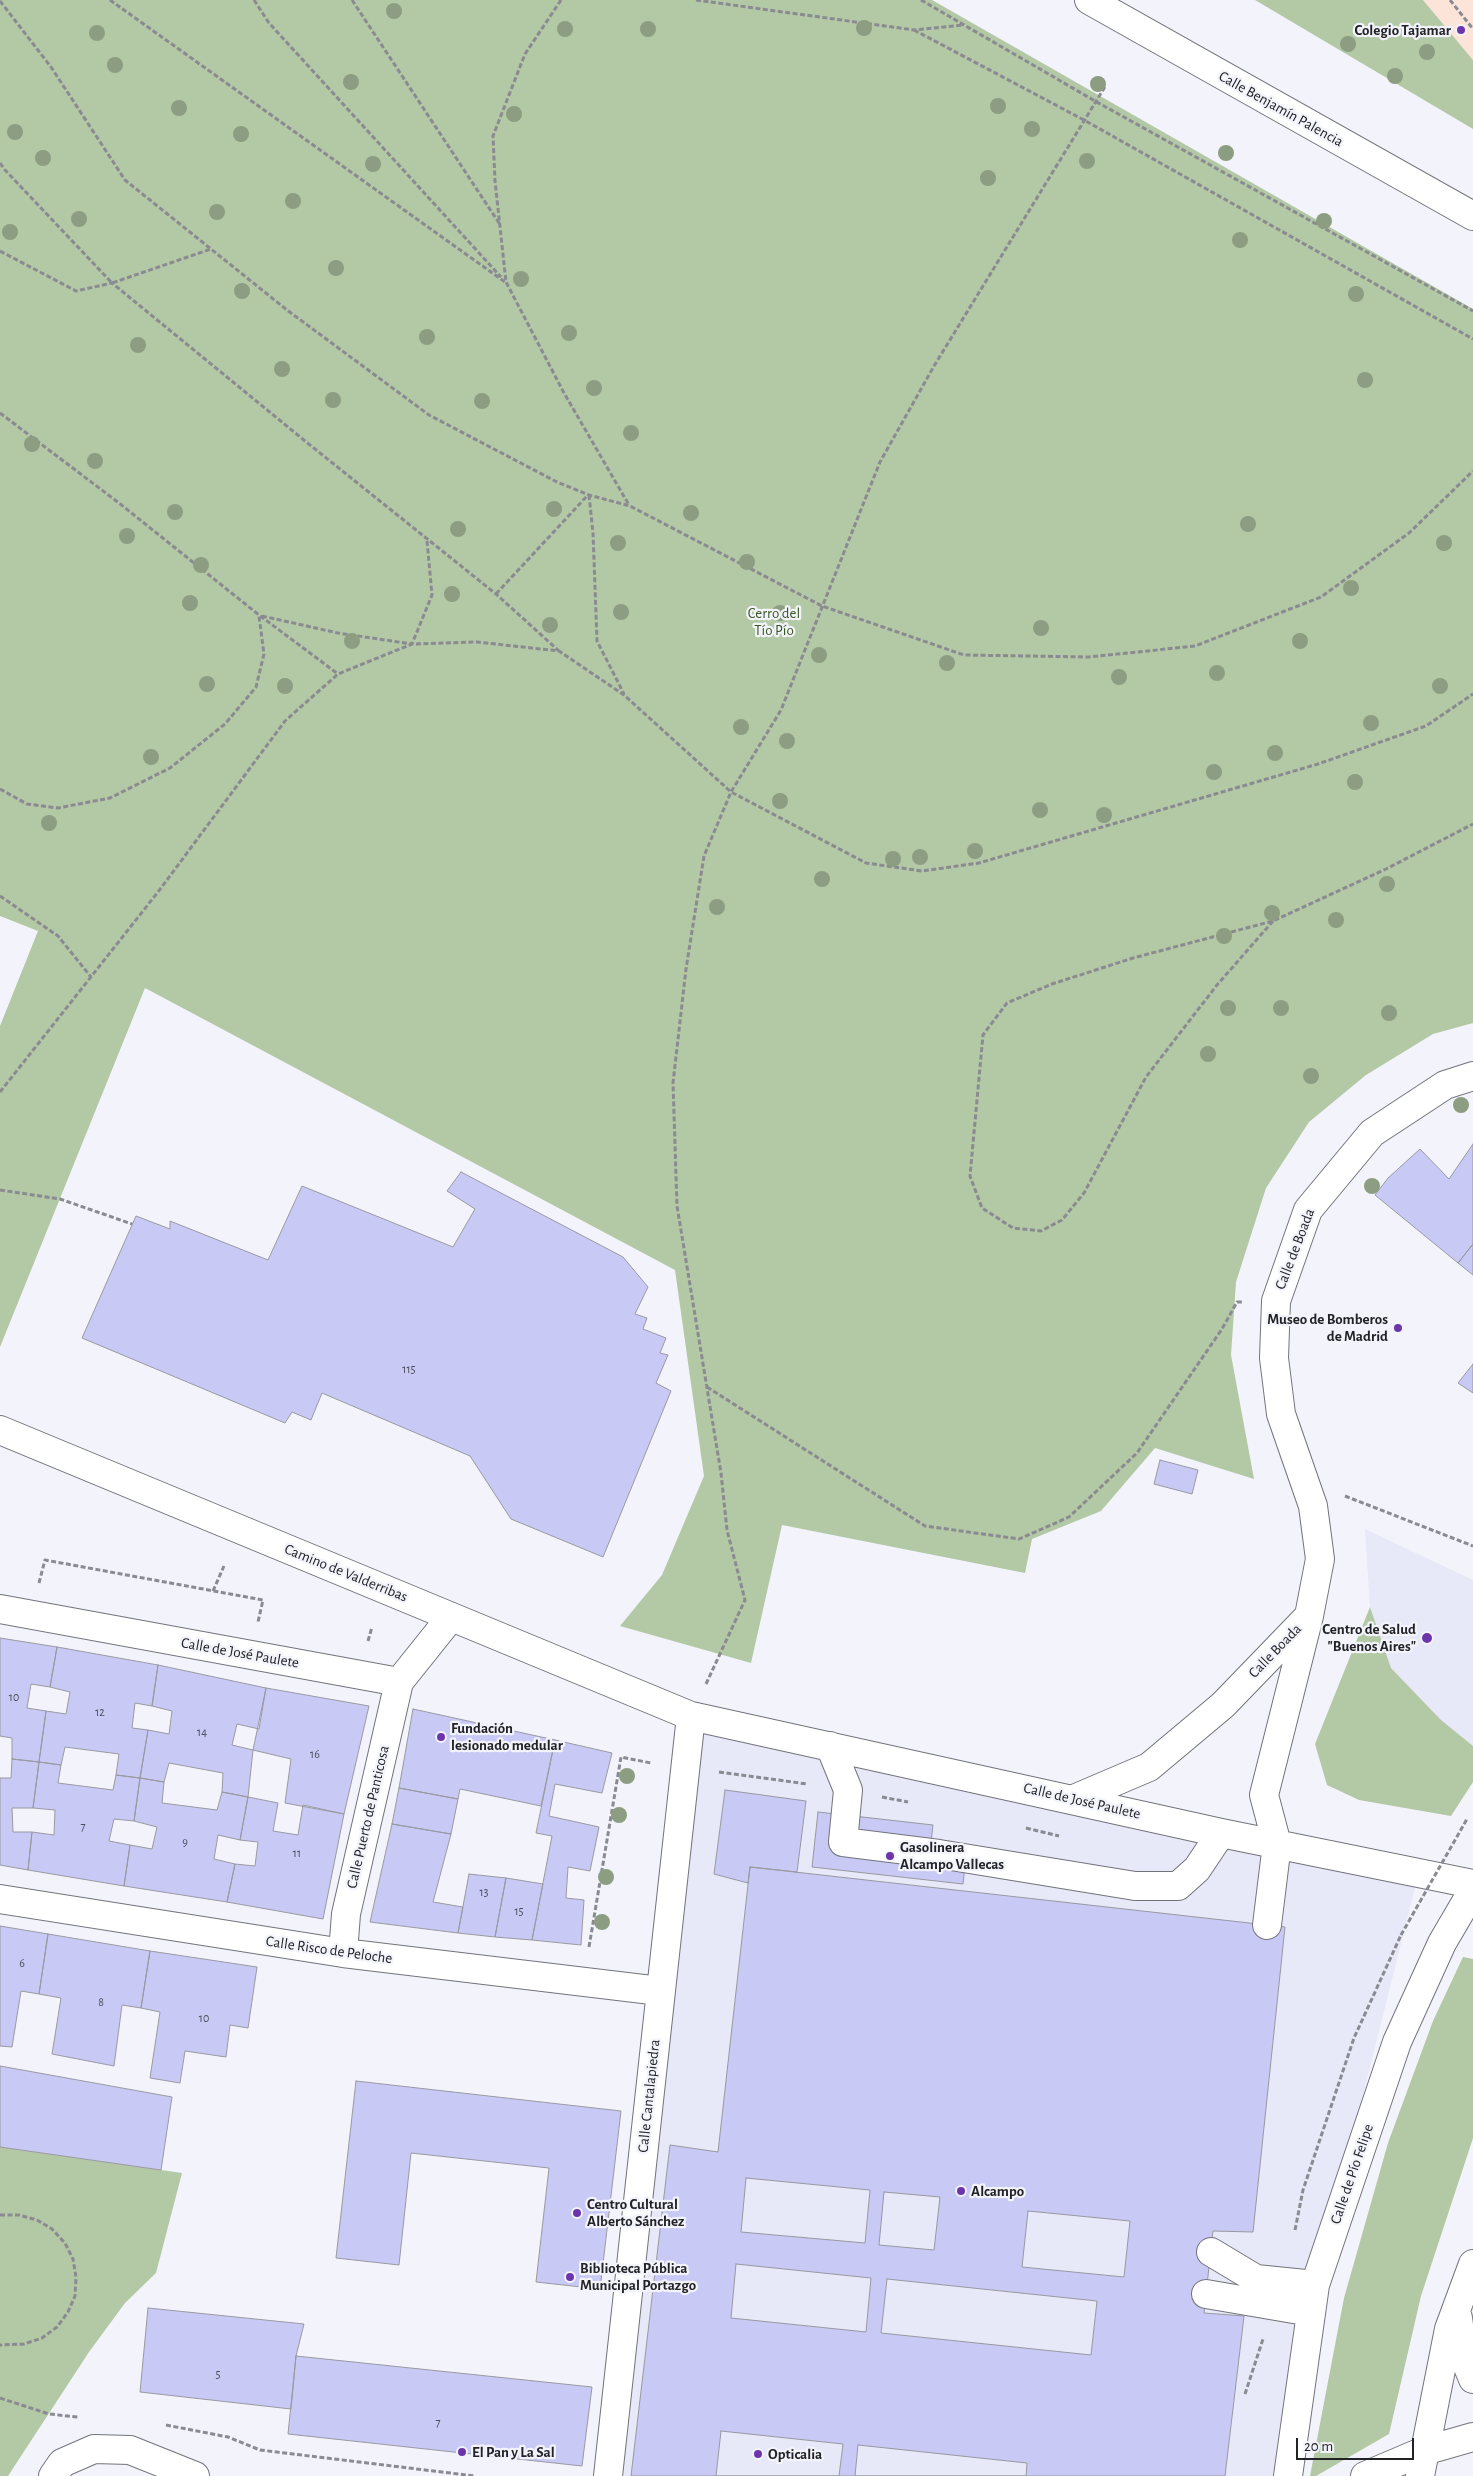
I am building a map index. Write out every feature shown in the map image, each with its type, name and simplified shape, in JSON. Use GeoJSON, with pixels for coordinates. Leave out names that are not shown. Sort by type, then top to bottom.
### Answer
{"type":"FeatureCollection","features":[{"type":"Feature","properties":{"kind":"street","name":"Calle Benjamín Palencia"},"geometry":{"type":"LineString","coordinates":[[1089,0],[1473,216]]}},
{"type":"Feature","properties":{"kind":"street","name":"Calle de Boada"},"geometry":{"type":"LineString","coordinates":[[1309,1616],[1320,1559],[1312,1506],[1280,1414],[1274,1358],[1276,1300],[1308,1210],[1372,1133],[1445,1085],[1473,1076]]}},
{"type":"Feature","properties":{"kind":"street","name":"Camino de Valderribas"},"geometry":{"type":"LineString","coordinates":[[0,1430],[691,1716]]}},
{"type":"Feature","properties":{"kind":"street","name":"Calle de José Paulete"},"geometry":{"type":"LineString","coordinates":[[0,1609],[398,1682]]}},
{"type":"Feature","properties":{"kind":"street","name":"Calle Boada"},"geometry":{"type":"LineString","coordinates":[[1074,1799],[1149,1767],[1223,1705],[1309,1616]]}},
{"type":"Feature","properties":{"kind":"street","name":"Calle Boada"},"geometry":{"type":"LineString","coordinates":[[1277,1844],[1264,1795],[1309,1616]]}},
{"type":"Feature","properties":{"kind":"street"},"geometry":{"type":"LineString","coordinates":[[398,1682],[451,1617]]}},
{"type":"Feature","properties":{"kind":"street","name":"Calle Puerto de Panticosa"},"geometry":{"type":"LineString","coordinates":[[343,1953],[346,1914],[398,1682]]}},
{"type":"Feature","properties":{"kind":"street","name":"Calle de José Paulete"},"geometry":{"type":"LineString","coordinates":[[691,1716],[1074,1799],[1221,1833],[1473,1884]]}},
{"type":"Feature","properties":{"kind":"street","name":"Calle Cantalapiedra"},"geometry":{"type":"LineString","coordinates":[[608,2476],[691,1716]]}},
{"type":"Feature","properties":{"kind":"street"},"geometry":{"type":"LineString","coordinates":[[830,1746],[848,1790],[843,1842],[939,1854],[1135,1886],[1178,1886],[1197,1869],[1221,1833]]}},
{"type":"Feature","properties":{"kind":"street"},"geometry":{"type":"LineString","coordinates":[[1267,1925],[1277,1844]]}},
{"type":"Feature","properties":{"kind":"street","name":"Calle de Pío Felipe"},"geometry":{"type":"LineString","coordinates":[[1288,2476],[1315,2285],[1397,2042],[1442,1943],[1473,1890]]}},
{"type":"Feature","properties":{"kind":"street","name":"Calle Risco de Peloche"},"geometry":{"type":"LineString","coordinates":[[0,1899],[343,1953],[660,1991]]}},
{"type":"Feature","properties":{"kind":"street"},"geometry":{"type":"LineString","coordinates":[[1211,2252],[1256,2278],[1315,2285]]}},
{"type":"Feature","properties":{"kind":"street"},"geometry":{"type":"LineString","coordinates":[[1422,2463],[1449,2329],[1473,2264]]}},
{"type":"Feature","properties":{"kind":"street"},"geometry":{"type":"LineString","coordinates":[[1206,2294],[1256,2301],[1311,2312]]}},
{"type":"Feature","properties":{"kind":"street"},"geometry":{"type":"LineString","coordinates":[[1456,2309],[1463,2355],[1473,2379]]}},
{"type":"Feature","properties":{"kind":"street"},"geometry":{"type":"LineString","coordinates":[[1365,2476],[1422,2463],[1473,2437]]}},
{"type":"Feature","properties":{"kind":"street"},"geometry":{"type":"LineString","coordinates":[[53,2476],[62,2463],[94,2449],[130,2450],[196,2476]]}},
{"type":"Feature","properties":{"kind":"path"},"geometry":{"type":"LineString","coordinates":[[110,0],[506,282]]}},
{"type":"Feature","properties":{"kind":"path"},"geometry":{"type":"LineString","coordinates":[[254,0],[269,24],[506,282],[564,393],[630,506]]}},
{"type":"Feature","properties":{"kind":"path"},"geometry":{"type":"LineString","coordinates":[[352,0],[500,224]]}},
{"type":"Feature","properties":{"kind":"path"},"geometry":{"type":"LineString","coordinates":[[506,282],[493,136],[525,54],[560,0]]}},
{"type":"Feature","properties":{"kind":"path"},"geometry":{"type":"LineString","coordinates":[[696,0],[914,30],[963,25]]}},
{"type":"Feature","properties":{"kind":"path"},"geometry":{"type":"LineString","coordinates":[[921,0],[1095,101],[1473,311]]}},
{"type":"Feature","properties":{"kind":"path"},"geometry":{"type":"LineString","coordinates":[[1450,0],[1473,29]]}},
{"type":"Feature","properties":{"kind":"path"},"geometry":{"type":"LineString","coordinates":[[0,1],[51,66],[125,180],[287,310],[430,414],[557,482],[589,495],[630,506],[822,606],[964,656],[1089,657],[1195,646],[1322,597],[1409,533],[1473,471]]}},
{"type":"Feature","properties":{"kind":"path"},"geometry":{"type":"LineString","coordinates":[[914,30],[1084,120],[1473,339]]}},
{"type":"Feature","properties":{"kind":"path"},"geometry":{"type":"LineString","coordinates":[[691,1716],[745,1600],[728,1530],[722,1473],[676,1206],[673,1083],[686,969],[704,856],[732,792],[781,710],[880,462],[934,366],[1106,85]]}},
{"type":"Feature","properties":{"kind":"path"},"geometry":{"type":"LineString","coordinates":[[0,163],[112,283],[496,594],[559,651],[624,695],[732,792],[866,863],[922,871],[979,863],[1318,764],[1426,726],[1473,694]]}},
{"type":"Feature","properties":{"kind":"path"},"geometry":{"type":"LineString","coordinates":[[0,251],[76,290],[112,283],[211,249]]}},
{"type":"Feature","properties":{"kind":"path"},"geometry":{"type":"LineString","coordinates":[[0,413],[120,503],[259,615],[338,674]]}},
{"type":"Feature","properties":{"kind":"path"},"geometry":{"type":"LineString","coordinates":[[496,594],[589,495]]}},
{"type":"Feature","properties":{"kind":"path"},"geometry":{"type":"LineString","coordinates":[[589,495],[593,533],[597,641],[624,695]]}},
{"type":"Feature","properties":{"kind":"path"},"geometry":{"type":"LineString","coordinates":[[0,1092],[158,892],[285,721],[338,674],[412,644],[432,595],[428,540]]}},
{"type":"Feature","properties":{"kind":"path"},"geometry":{"type":"LineString","coordinates":[[259,615],[338,633],[412,644],[477,642],[559,651]]}},
{"type":"Feature","properties":{"kind":"path"},"geometry":{"type":"LineString","coordinates":[[0,789],[27,804],[58,808],[110,798],[170,768],[225,724],[256,688],[264,654],[259,615]]}},
{"type":"Feature","properties":{"kind":"path"},"geometry":{"type":"LineString","coordinates":[[1273,920],[1217,985],[1146,1077],[1084,1193],[1062,1220],[1042,1231],[1014,1228],[982,1208],[970,1176],[983,1036],[1006,1003],[1052,984],[1133,958],[1273,920],[1386,869],[1473,824]]}},
{"type":"Feature","properties":{"kind":"path"},"geometry":{"type":"LineString","coordinates":[[0,896],[58,936],[90,977]]}},
{"type":"Feature","properties":{"kind":"path"},"geometry":{"type":"LineString","coordinates":[[0,1190],[60,1199],[132,1224]]}},
{"type":"Feature","properties":{"kind":"path"},"geometry":{"type":"LineString","coordinates":[[707,1387],[925,1526],[1020,1539],[1069,1517],[1137,1453],[1222,1329],[1237,1302],[1276,1300]]}},
{"type":"Feature","properties":{"kind":"path"},"geometry":{"type":"LineString","coordinates":[[1340,1494],[1473,1546]]}},
{"type":"Feature","properties":{"kind":"path"},"geometry":{"type":"LineString","coordinates":[[38,1588],[45,1560],[263,1600],[257,1627]]}},
{"type":"Feature","properties":{"kind":"path"},"geometry":{"type":"LineString","coordinates":[[213,1591],[224,1566]]}},
{"type":"Feature","properties":{"kind":"path"},"geometry":{"type":"LineString","coordinates":[[367,1644],[372,1627]]}},
{"type":"Feature","properties":{"kind":"path"},"geometry":{"type":"LineString","coordinates":[[1401,1935],[1467,1819]]}},
{"type":"Feature","properties":{"kind":"path"},"geometry":{"type":"LineString","coordinates":[[0,2215],[19,2215],[37,2220],[52,2229],[64,2243],[73,2259],[76,2277],[74,2296],[68,2312],[56,2327],[42,2338],[24,2344],[0,2345]]}},
{"type":"Feature","properties":{"kind":"path"},"geometry":{"type":"LineString","coordinates":[[0,2351],[5,2346]]}},
{"type":"Feature","properties":{"kind":"path"},"geometry":{"type":"LineString","coordinates":[[0,2398],[49,2414],[85,2417]]}},
{"type":"Feature","properties":{"kind":"path"},"geometry":{"type":"LineString","coordinates":[[157,2424],[228,2436],[260,2450],[475,2476]]}},
{"type":"Feature","properties":{"kind":"shaded area","name":"Colegio Tajamar"},"geometry":{"type":"Polygon","coordinates":[[[1423,0],[1473,0],[1473,60],[1423,0]]]}},
{"type":"Feature","properties":{"kind":"shaded area","name":"Centro de Salud \"Buenos Aires\""},"geometry":{"type":"Polygon","coordinates":[[[1365,1529],[1473,1580],[1473,1746],[1441,1720],[1391,1668],[1370,1607],[1365,1529]]]}},
{"type":"Feature","properties":{"kind":"shaded area","name":"Alcampo"},"geometry":{"type":"Polygon","coordinates":[[[691,1716],[1419,1872],[1315,2285],[1288,2476],[608,2476],[691,1716]]]}},
{"type":"Feature","properties":{"kind":"green space","name":"Cerro del Tío Pío"},"geometry":{"type":"Polygon","coordinates":[[[0,0],[932,0],[1473,309],[1473,1023],[1433,1034],[1366,1075],[1309,1122],[1266,1188],[1236,1282],[1231,1355],[1254,1479],[1155,1448],[1101,1511],[1032,1539],[1025,1573],[782,1525],[751,1663],[620,1626],[662,1575],[704,1476],[675,1270],[145,988],[0,1347],[0,1026],[38,931],[0,916],[0,0]]]}},
{"type":"Feature","properties":{"kind":"green space"},"geometry":{"type":"Polygon","coordinates":[[[1255,0],[1423,0],[1473,60],[1473,129],[1255,0]]]}},
{"type":"Feature","properties":{"kind":"green space"},"geometry":{"type":"Polygon","coordinates":[[[1370,1607],[1391,1668],[1441,1720],[1473,1746],[1473,1782],[1451,1816],[1359,1800],[1327,1785],[1315,1744],[1370,1607]]]}},
{"type":"Feature","properties":{"kind":"green space"},"geometry":{"type":"Polygon","coordinates":[[[1463,1957],[1473,1959],[1473,2138],[1421,2296],[1389,2434],[1316,2476],[1310,2476],[1344,2298],[1388,2143],[1433,2021],[1463,1957]]]}},
{"type":"Feature","properties":{"kind":"green space"},"geometry":{"type":"Polygon","coordinates":[[[0,2147],[182,2173],[156,2273],[125,2303],[89,2352],[8,2476],[0,2476],[0,2147]]]}},
{"type":"Feature","properties":{"kind":"building"},"geometry":{"type":"Polygon","coordinates":[[[1473,1144],[1473,1244],[1458,1263],[1375,1195],[1388,1178],[1420,1149],[1449,1179],[1473,1144]]]}},
{"type":"Feature","properties":{"kind":"building"},"geometry":{"type":"Polygon","coordinates":[[[461,1172],[623,1257],[648,1287],[635,1314],[647,1318],[643,1329],[666,1338],[660,1353],[668,1355],[656,1383],[671,1391],[603,1557],[511,1519],[470,1456],[322,1393],[311,1420],[292,1412],[285,1423],[82,1338],[136,1216],[170,1229],[170,1221],[268,1260],[302,1186],[453,1247],[475,1209],[447,1191],[461,1172]]]}},
{"type":"Feature","properties":{"kind":"building"},"geometry":{"type":"Polygon","coordinates":[[[1473,1244],[1473,1275],[1458,1263],[1473,1244]]]}},
{"type":"Feature","properties":{"kind":"building"},"geometry":{"type":"Polygon","coordinates":[[[1473,1364],[1473,1393],[1458,1383],[1473,1364]]]}},
{"type":"Feature","properties":{"kind":"building"},"geometry":{"type":"Polygon","coordinates":[[[1160,1460],[1198,1470],[1192,1494],[1154,1484],[1160,1460]]]}},
{"type":"Feature","properties":{"kind":"building"},"geometry":{"type":"Polygon","coordinates":[[[0,1638],[57,1647],[50,1687],[31,1684],[27,1708],[46,1711],[39,1762],[12,1759],[12,1738],[0,1736],[0,1638]]]}},
{"type":"Feature","properties":{"kind":"building"},"geometry":{"type":"Polygon","coordinates":[[[57,1647],[158,1665],[152,1706],[135,1703],[132,1728],[148,1730],[140,1778],[116,1775],[119,1754],[65,1747],[61,1765],[39,1762],[46,1711],[66,1714],[70,1692],[50,1687],[57,1647]]]}},
{"type":"Feature","properties":{"kind":"building"},"geometry":{"type":"Polygon","coordinates":[[[158,1665],[266,1688],[259,1729],[237,1724],[232,1745],[253,1750],[248,1797],[222,1792],[223,1773],[169,1763],[164,1782],[140,1778],[148,1730],[169,1734],[172,1711],[152,1706],[158,1665]]]}},
{"type":"Feature","properties":{"kind":"building"},"geometry":{"type":"Polygon","coordinates":[[[266,1688],[369,1706],[344,1814],[285,1803],[291,1759],[253,1750],[266,1688]]]}},
{"type":"Feature","properties":{"kind":"building"},"geometry":{"type":"Polygon","coordinates":[[[413,1709],[555,1740],[541,1806],[460,1789],[458,1799],[399,1788],[413,1709]]]}},
{"type":"Feature","properties":{"kind":"building"},"geometry":{"type":"Polygon","coordinates":[[[555,1740],[612,1753],[602,1793],[555,1784],[549,1816],[599,1827],[590,1871],[568,1867],[566,1898],[584,1900],[581,1945],[532,1940],[552,1836],[536,1833],[555,1740]]]}},
{"type":"Feature","properties":{"kind":"building"},"geometry":{"type":"Polygon","coordinates":[[[12,1759],[39,1762],[33,1808],[12,1808],[13,1832],[32,1832],[28,1870],[0,1865],[0,1778],[11,1778],[12,1759]]]}},
{"type":"Feature","properties":{"kind":"building"},"geometry":{"type":"Polygon","coordinates":[[[39,1762],[61,1765],[58,1783],[113,1790],[116,1775],[140,1778],[134,1821],[114,1819],[109,1841],[130,1845],[124,1886],[28,1870],[32,1832],[54,1835],[55,1810],[33,1808],[39,1762]]]}},
{"type":"Feature","properties":{"kind":"building"},"geometry":{"type":"Polygon","coordinates":[[[140,1778],[164,1782],[162,1803],[217,1810],[222,1792],[248,1797],[240,1840],[218,1835],[214,1859],[235,1864],[227,1902],[124,1886],[130,1845],[152,1849],[157,1827],[134,1821],[140,1778]]]}},
{"type":"Feature","properties":{"kind":"building"},"geometry":{"type":"Polygon","coordinates":[[[399,1788],[458,1799],[451,1834],[392,1824],[399,1788]]]}},
{"type":"Feature","properties":{"kind":"building"},"geometry":{"type":"Polygon","coordinates":[[[725,1790],[806,1801],[797,1872],[750,1867],[748,1883],[714,1874],[725,1790]]]}},
{"type":"Feature","properties":{"kind":"building"},"geometry":{"type":"Polygon","coordinates":[[[248,1797],[278,1803],[273,1831],[298,1835],[303,1805],[344,1814],[323,1919],[227,1902],[235,1864],[255,1866],[258,1842],[240,1840],[248,1797]]]}},
{"type":"Feature","properties":{"kind":"building","name":"Gasolinera Alcampo Vallecas"},"geometry":{"type":"Polygon","coordinates":[[[818,1812],[933,1825],[931,1842],[967,1846],[963,1884],[812,1867],[818,1812]]]}},
{"type":"Feature","properties":{"kind":"building"},"geometry":{"type":"Polygon","coordinates":[[[392,1824],[451,1834],[433,1902],[463,1907],[458,1933],[370,1922],[392,1824]]]}},
{"type":"Feature","properties":{"kind":"building","name":"Alcampo"},"geometry":{"type":"Polygon","coordinates":[[[750,1867],[1285,1927],[1253,2232],[1213,2231],[1206,2294],[1204,2313],[1244,2316],[1225,2476],[631,2476],[670,2145],[718,2152],[750,1867]]]}},
{"type":"Feature","properties":{"kind":"building"},"geometry":{"type":"Polygon","coordinates":[[[469,1874],[506,1878],[495,1937],[458,1933],[469,1874]]]}},
{"type":"Feature","properties":{"kind":"building"},"geometry":{"type":"Polygon","coordinates":[[[506,1878],[543,1884],[532,1940],[495,1937],[506,1878]]]}},
{"type":"Feature","properties":{"kind":"building"},"geometry":{"type":"Polygon","coordinates":[[[0,1926],[48,1934],[39,1994],[21,1991],[12,2047],[0,2046],[0,1926]]]}},
{"type":"Feature","properties":{"kind":"building"},"geometry":{"type":"Polygon","coordinates":[[[48,1934],[150,1951],[141,2008],[122,2005],[114,2066],[52,2054],[61,1998],[39,1994],[48,1934]]]}},
{"type":"Feature","properties":{"kind":"building"},"geometry":{"type":"Polygon","coordinates":[[[150,1951],[257,1967],[248,2028],[230,2025],[226,2057],[185,2051],[180,2083],[150,2078],[160,2012],[141,2008],[150,1951]]]}},
{"type":"Feature","properties":{"kind":"building"},"geometry":{"type":"Polygon","coordinates":[[[0,2066],[172,2097],[161,2170],[0,2147],[0,2066]]]}},
{"type":"Feature","properties":{"kind":"building","name":"Centro Cultural Alberto Sánchez"},"geometry":{"type":"Polygon","coordinates":[[[356,2081],[621,2111],[600,2289],[536,2282],[549,2168],[411,2153],[399,2265],[336,2258],[356,2081]]]}},
{"type":"Feature","properties":{"kind":"building"},"geometry":{"type":"Polygon","coordinates":[[[746,2178],[870,2190],[865,2243],[741,2232],[746,2178]]]}},
{"type":"Feature","properties":{"kind":"building"},"geometry":{"type":"Polygon","coordinates":[[[884,2192],[940,2197],[934,2250],[879,2245],[884,2192]]]}},
{"type":"Feature","properties":{"kind":"building"},"geometry":{"type":"Polygon","coordinates":[[[1028,2211],[1130,2221],[1124,2277],[1022,2267],[1028,2211]]]}},
{"type":"Feature","properties":{"kind":"building"},"geometry":{"type":"Polygon","coordinates":[[[736,2264],[871,2278],[866,2332],[731,2318],[736,2264]]]}},
{"type":"Feature","properties":{"kind":"building"},"geometry":{"type":"Polygon","coordinates":[[[887,2279],[1097,2301],[1091,2355],[881,2333],[887,2279]]]}},
{"type":"Feature","properties":{"kind":"building"},"geometry":{"type":"Polygon","coordinates":[[[148,2308],[304,2324],[296,2356],[291,2409],[140,2392],[148,2308]]]}},
{"type":"Feature","properties":{"kind":"building"},"geometry":{"type":"Polygon","coordinates":[[[296,2356],[592,2387],[582,2466],[288,2434],[296,2356]]]}},
{"type":"Feature","properties":{"kind":"building"},"geometry":{"type":"Polygon","coordinates":[[[721,2431],[843,2444],[839,2476],[716,2476],[721,2431]]]}},
{"type":"Feature","properties":{"kind":"building"},"geometry":{"type":"Polygon","coordinates":[[[858,2445],[1027,2463],[1026,2476],[855,2476],[858,2445]]]}},
{"type":"Feature","properties":{"kind":"place","name":"Colegio Tajamar"},"geometry":{"type":"Point","coordinates":[1461,30]}},
{"type":"Feature","properties":{"kind":"place","name":"Museo de Bomberos de Madrid"},"geometry":{"type":"Point","coordinates":[1398,1328]}},
{"type":"Feature","properties":{"kind":"place","name":"Centro de Salud \"Buenos Aires\""},"geometry":{"type":"Point","coordinates":[1427,1638]}},
{"type":"Feature","properties":{"kind":"place","name":"Fundación lesionado medular"},"geometry":{"type":"Point","coordinates":[441,1737]}},
{"type":"Feature","properties":{"kind":"place","name":"Gasolinera Alcampo Vallecas"},"geometry":{"type":"Point","coordinates":[890,1856]}},
{"type":"Feature","properties":{"kind":"place","name":"Alcampo"},"geometry":{"type":"Point","coordinates":[961,2191]}},
{"type":"Feature","properties":{"kind":"place","name":"Centro Cultural Alberto Sánchez"},"geometry":{"type":"Point","coordinates":[577,2213]}},
{"type":"Feature","properties":{"kind":"place","name":"Biblioteca Pública Municipal Portazgo"},"geometry":{"type":"Point","coordinates":[570,2277]}},
{"type":"Feature","properties":{"kind":"place","name":"El Pan y La Sal"},"geometry":{"type":"Point","coordinates":[462,2452]}},
{"type":"Feature","properties":{"kind":"place","name":"Opticalia"},"geometry":{"type":"Point","coordinates":[758,2454]}}]}
